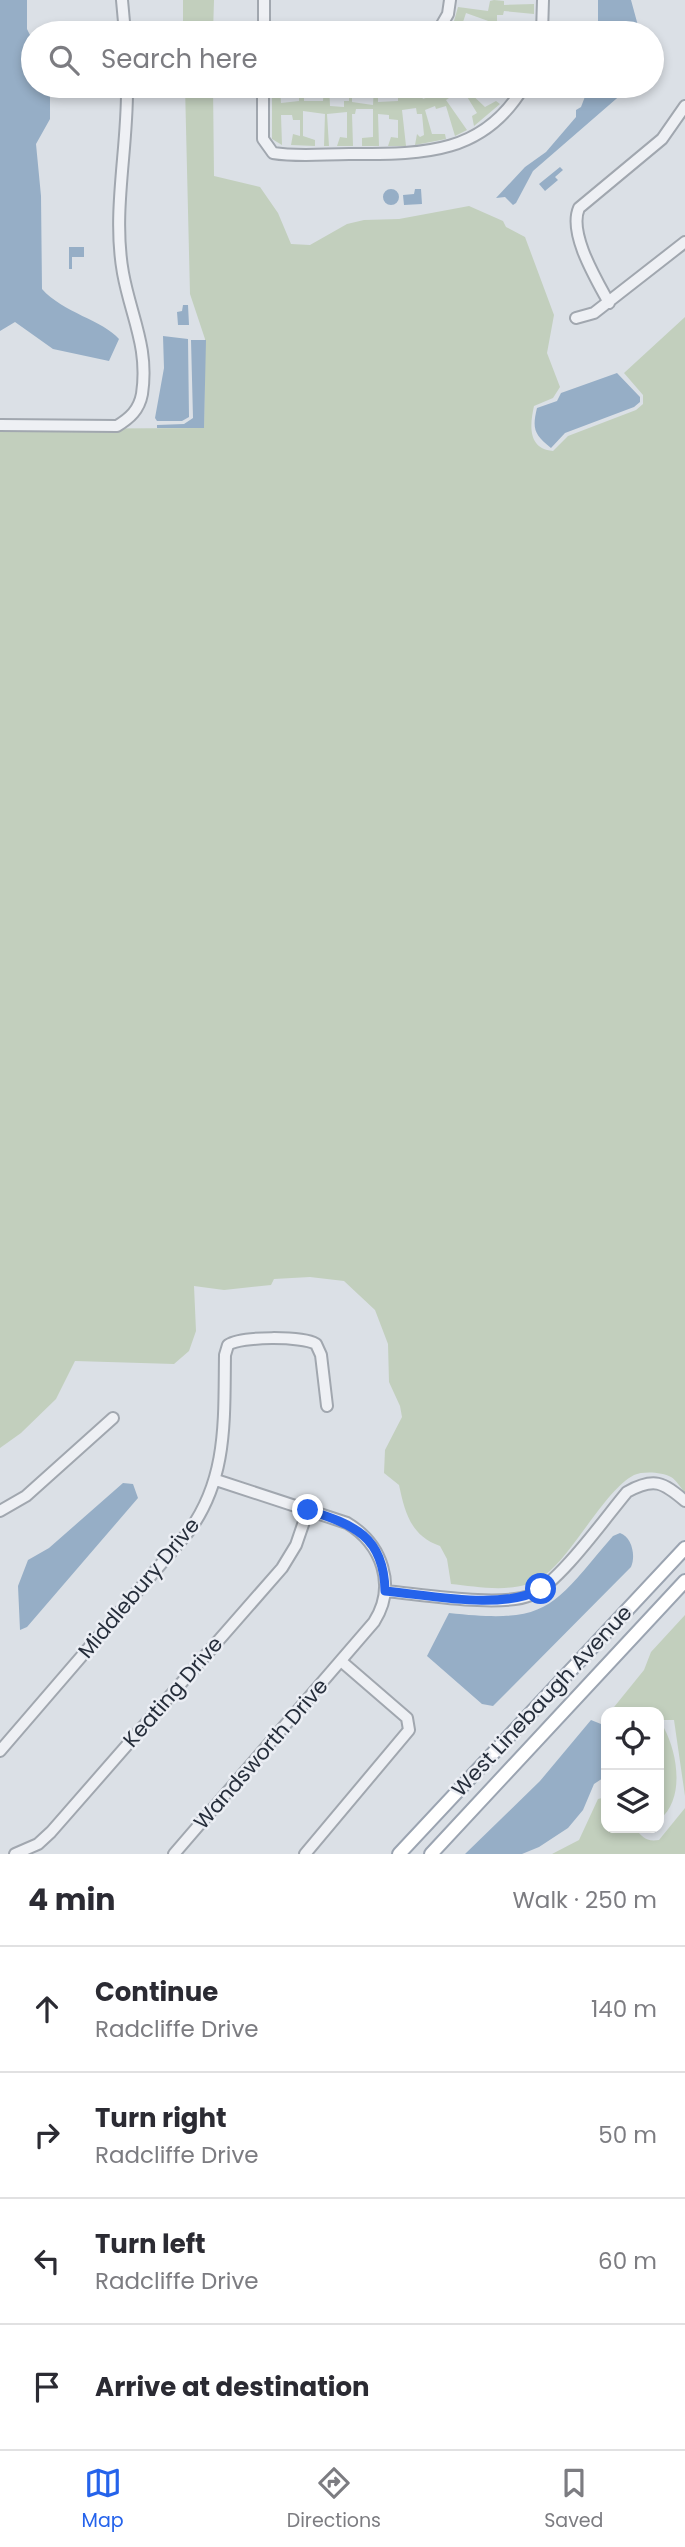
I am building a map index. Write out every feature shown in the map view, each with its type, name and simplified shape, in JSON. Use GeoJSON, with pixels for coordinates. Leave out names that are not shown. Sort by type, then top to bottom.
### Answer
{"type":"FeatureCollection","features":[{"type":"Feature","properties":{"kind":"main road","name":"West Linebaugh Avenue"},"geometry":{"type":"LineString","coordinates":[[399,1854],[685,1548]]}},
{"type":"Feature","properties":{"kind":"main road","name":"West Linebaugh Avenue"},"geometry":{"type":"LineString","coordinates":[[431,1854],[685,1581]]}},
{"type":"Feature","properties":{"kind":"street"},"geometry":{"type":"LineString","coordinates":[[122,0],[124,21]]}},
{"type":"Feature","properties":{"kind":"street"},"geometry":{"type":"LineString","coordinates":[[264,0],[264,21]]}},
{"type":"Feature","properties":{"kind":"street"},"geometry":{"type":"LineString","coordinates":[[444,21],[450,0]]}},
{"type":"Feature","properties":{"kind":"street"},"geometry":{"type":"LineString","coordinates":[[542,21],[543,0]]}},
{"type":"Feature","properties":{"kind":"street"},"geometry":{"type":"LineString","coordinates":[[0,425],[117,426],[132,417],[142,397],[144,363],[140,332],[123,273],[120,218],[126,98]]}},
{"type":"Feature","properties":{"kind":"street"},"geometry":{"type":"LineString","coordinates":[[264,98],[263,139],[274,153],[392,155],[441,150],[475,136],[499,118],[515,98]]}},
{"type":"Feature","properties":{"kind":"street"},"geometry":{"type":"LineString","coordinates":[[609,303],[590,267],[575,217],[579,208],[662,139],[685,106]]}},
{"type":"Feature","properties":{"kind":"street"},"geometry":{"type":"LineString","coordinates":[[576,318],[594,313],[609,303],[685,242]]}},
{"type":"Feature","properties":{"kind":"street","name":"Middlebury Drive"},"geometry":{"type":"LineString","coordinates":[[0,1751],[186,1535],[203,1510],[216,1480],[224,1439],[225,1350],[234,1340],[306,1340],[316,1344],[321,1355],[327,1406]]}},
{"type":"Feature","properties":{"kind":"street"},"geometry":{"type":"LineString","coordinates":[[0,1511],[26,1496],[113,1418]]}},
{"type":"Feature","properties":{"kind":"street"},"geometry":{"type":"LineString","coordinates":[[216,1480],[347,1523],[366,1538],[381,1562],[385,1591],[374,1622],[341,1661]]}},
{"type":"Feature","properties":{"kind":"street"},"geometry":{"type":"LineString","coordinates":[[385,1591],[503,1600],[529,1596],[551,1581],[627,1492],[643,1483],[656,1483],[669,1487],[685,1501]]}},
{"type":"Feature","properties":{"kind":"street","name":"Keating Drive"},"geometry":{"type":"LineString","coordinates":[[15,1854],[38,1843],[51,1832],[282,1568],[296,1545],[308,1510]]}},
{"type":"Feature","properties":{"kind":"street","name":"Wandsworth Drive"},"geometry":{"type":"LineString","coordinates":[[174,1854],[341,1661],[407,1718],[409,1730],[305,1854]]}},
{"type":"Feature","properties":{"kind":"green space"},"geometry":{"type":"Polygon","coordinates":[[[183,0],[214,0],[213,21],[183,21],[183,0]]]}},
{"type":"Feature","properties":{"kind":"green space"},"geometry":{"type":"Polygon","coordinates":[[[490,1],[504,1],[504,5],[534,4],[534,14],[504,11],[503,15],[497,15],[497,21],[488,21],[466,13],[463,21],[454,21],[458,7],[488,11],[490,1]]]}},
{"type":"Feature","properties":{"kind":"green space"},"geometry":{"type":"Polygon","coordinates":[[[185,98],[213,98],[214,176],[260,187],[278,213],[291,244],[310,245],[347,224],[364,220],[399,219],[469,206],[503,221],[506,227],[525,237],[554,315],[547,353],[560,387],[553,398],[534,406],[531,428],[538,446],[553,451],[568,436],[636,410],[643,404],[643,395],[624,373],[685,317],[685,1493],[675,1480],[667,1475],[634,1475],[612,1494],[556,1565],[545,1575],[524,1585],[487,1588],[451,1584],[447,1559],[440,1546],[422,1536],[411,1522],[399,1485],[384,1473],[385,1450],[402,1417],[389,1382],[388,1344],[375,1310],[344,1281],[310,1277],[274,1279],[271,1285],[224,1290],[194,1286],[196,1331],[189,1351],[174,1364],[75,1361],[56,1399],[21,1433],[0,1448],[0,429],[204,428],[205,339],[190,294],[185,98]]]}},
{"type":"Feature","properties":{"kind":"green space"},"geometry":{"type":"Polygon","coordinates":[[[272,98],[281,98],[281,103],[299,101],[299,98],[304,98],[304,101],[323,101],[323,98],[330,98],[330,106],[344,107],[344,101],[349,101],[349,98],[352,98],[352,102],[373,105],[373,98],[378,98],[378,102],[398,101],[398,98],[449,98],[446,100],[467,130],[455,136],[446,106],[436,109],[435,106],[425,110],[432,134],[445,134],[446,139],[415,145],[417,134],[420,137],[424,135],[422,114],[417,114],[416,108],[402,110],[406,146],[388,146],[391,137],[398,138],[398,120],[389,119],[389,115],[378,114],[379,146],[362,146],[362,138],[373,137],[373,109],[356,109],[355,114],[352,114],[353,146],[337,146],[340,137],[347,138],[347,112],[327,114],[329,146],[324,146],[325,114],[303,111],[303,136],[315,140],[315,146],[291,145],[293,134],[300,136],[300,120],[293,120],[292,115],[281,115],[282,145],[272,139],[272,98]]]}},
{"type":"Feature","properties":{"kind":"green space"},"geometry":{"type":"Polygon","coordinates":[[[468,98],[475,98],[485,107],[496,101],[500,104],[474,126],[472,116],[477,113],[468,98]]]}},
{"type":"Feature","properties":{"kind":"green space"},"geometry":{"type":"Polygon","coordinates":[[[685,1615],[685,1796],[674,1720],[664,1720],[664,1707],[614,1707],[644,1670],[651,1652],[685,1615]]]}},
{"type":"Feature","properties":{"kind":"green space"},"geometry":{"type":"Polygon","coordinates":[[[664,1728],[673,1751],[676,1776],[673,1801],[664,1814],[664,1728]]]}},
{"type":"Feature","properties":{"kind":"green space"},"geometry":{"type":"Polygon","coordinates":[[[601,1798],[601,1833],[639,1833],[651,1840],[659,1840],[685,1808],[685,1854],[552,1854],[579,1840],[598,1799],[601,1798]]]}},
{"type":"Feature","properties":{"kind":"water"},"geometry":{"type":"Polygon","coordinates":[[[0,0],[27,0],[27,21],[21,21],[21,98],[50,98],[50,119],[36,144],[41,196],[42,289],[60,304],[103,327],[119,339],[109,361],[53,349],[15,322],[0,331],[0,0]]]}},
{"type":"Feature","properties":{"kind":"water"},"geometry":{"type":"Polygon","coordinates":[[[598,0],[631,0],[637,21],[598,21],[598,0]]]}},
{"type":"Feature","properties":{"kind":"water"},"geometry":{"type":"Polygon","coordinates":[[[584,98],[617,98],[533,171],[516,203],[513,205],[505,197],[496,198],[525,167],[546,152],[576,117],[576,110],[581,107],[584,98]]]}},
{"type":"Feature","properties":{"kind":"water"},"geometry":{"type":"Polygon","coordinates":[[[560,167],[563,170],[555,177],[558,180],[545,191],[539,184],[560,167]]]}},
{"type":"Feature","properties":{"kind":"water"},"geometry":{"type":"Polygon","coordinates":[[[391,189],[397,191],[397,203],[391,205],[385,203],[383,197],[385,191],[391,189]]]}},
{"type":"Feature","properties":{"kind":"water"},"geometry":{"type":"Polygon","coordinates":[[[415,189],[421,189],[422,204],[404,205],[403,195],[414,194],[415,189]]]}},
{"type":"Feature","properties":{"kind":"water"},"geometry":{"type":"Polygon","coordinates":[[[69,247],[84,247],[84,257],[72,257],[72,269],[69,269],[69,247]]]}},
{"type":"Feature","properties":{"kind":"water"},"geometry":{"type":"Polygon","coordinates":[[[183,305],[188,305],[189,325],[178,325],[177,312],[182,311],[183,305]]]}},
{"type":"Feature","properties":{"kind":"water"},"geometry":{"type":"Polygon","coordinates":[[[163,336],[188,339],[189,417],[182,421],[157,421],[155,418],[164,368],[163,336]]]}},
{"type":"Feature","properties":{"kind":"water"},"geometry":{"type":"Polygon","coordinates":[[[191,340],[206,340],[204,428],[157,428],[157,425],[184,424],[193,418],[191,340]]]}},
{"type":"Feature","properties":{"kind":"water"},"geometry":{"type":"Polygon","coordinates":[[[617,373],[640,397],[640,402],[634,407],[565,433],[551,448],[541,439],[535,426],[537,408],[557,401],[561,393],[617,373]]]}},
{"type":"Feature","properties":{"kind":"water"},"geometry":{"type":"Polygon","coordinates":[[[123,1483],[133,1484],[138,1498],[27,1627],[20,1630],[18,1586],[28,1560],[49,1548],[123,1483]]]}},
{"type":"Feature","properties":{"kind":"water"},"geometry":{"type":"Polygon","coordinates":[[[620,1533],[632,1547],[631,1567],[493,1706],[482,1704],[427,1656],[449,1613],[509,1616],[546,1606],[575,1580],[613,1536],[620,1533]]]}},
{"type":"Feature","properties":{"kind":"water"},"geometry":{"type":"Polygon","coordinates":[[[591,1720],[601,1724],[601,1779],[594,1784],[583,1810],[568,1828],[539,1847],[522,1854],[465,1854],[540,1781],[591,1720]]]}},
{"type":"Feature","properties":{"kind":"route"},"geometry":{"type":"LineString","coordinates":[[308,1510],[347,1523],[366,1538],[375,1548],[381,1562],[385,1591],[503,1600],[529,1596],[541,1589]]}}]}
